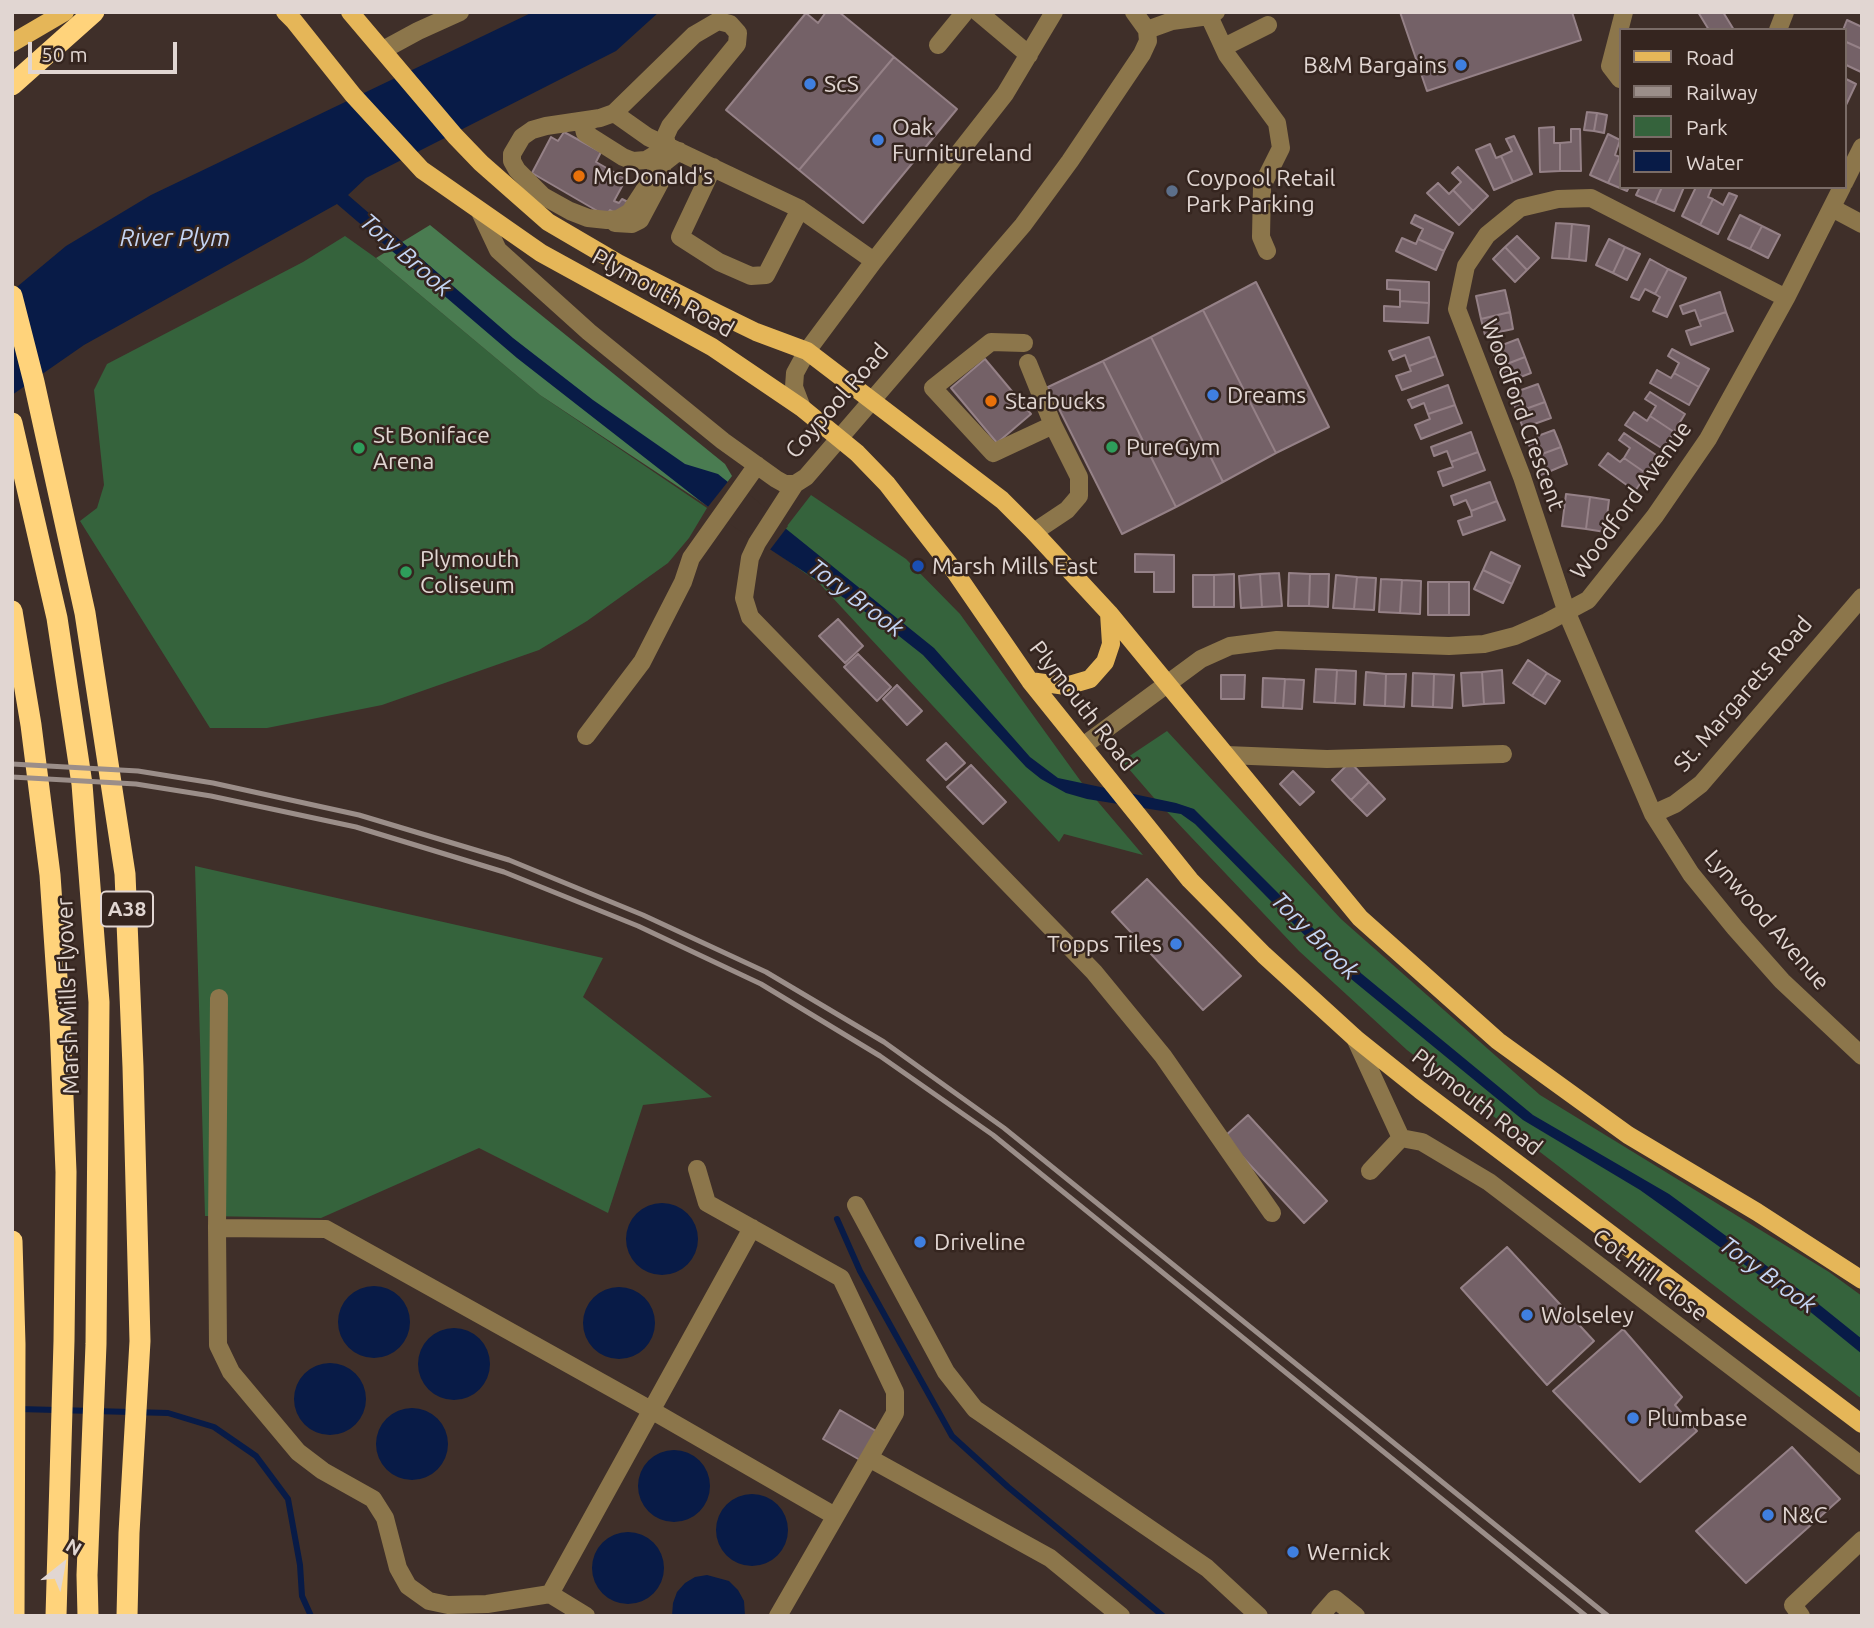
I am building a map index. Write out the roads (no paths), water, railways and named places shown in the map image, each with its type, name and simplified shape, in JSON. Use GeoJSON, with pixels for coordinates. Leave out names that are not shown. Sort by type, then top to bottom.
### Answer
{"type":"FeatureCollection","features":[{"type":"Feature","properties":{"kind":"highway"},"geometry":{"type":"LineString","coordinates":[[12,85],[94,12]]}},
{"type":"Feature","properties":{"kind":"highway","name":"A38"},"geometry":{"type":"LineString","coordinates":[[12,296],[34,382],[85,613],[125,874],[134,1067],[140,1341],[127,1616]]}},
{"type":"Feature","properties":{"kind":"highway","name":"Marsh Mills Flyover"},"geometry":{"type":"LineString","coordinates":[[12,423],[61,643],[82,785],[99,1002],[96,1344],[87,1575],[88,1616]]}},
{"type":"Feature","properties":{"kind":"highway","name":"Marsh Mills Flyover"},"geometry":{"type":"LineString","coordinates":[[12,611],[31,725],[50,875],[61,1022],[66,1172],[56,1616]]}},
{"type":"Feature","properties":{"kind":"highway"},"geometry":{"type":"LineString","coordinates":[[12,1241],[14,1616]]}},
{"type":"Feature","properties":{"kind":"main road"},"geometry":{"type":"LineString","coordinates":[[12,43],[65,12]]}},
{"type":"Feature","properties":{"kind":"main road","name":"Plymouth Road"},"geometry":{"type":"LineString","coordinates":[[285,12],[302,29],[353,95],[422,170],[481,214],[541,253],[712,347],[802,408],[857,453],[887,484],[953,569],[1030,681],[1190,880],[1264,955],[1355,1038],[1462,1122],[1862,1424]]}},
{"type":"Feature","properties":{"kind":"main road","name":"Plymouth Road"},"geometry":{"type":"LineString","coordinates":[[350,12],[455,136],[481,163],[548,222],[618,263],[717,313],[807,351],[1002,500],[1109,613],[1360,918],[1498,1041],[1628,1135],[1757,1212],[1862,1280]]}},
{"type":"Feature","properties":{"kind":"main road"},"geometry":{"type":"LineString","coordinates":[[1030,681],[1066,686],[1090,679],[1105,662],[1111,644],[1109,613]]}},
{"type":"Feature","properties":{"kind":"street"},"geometry":{"type":"LineString","coordinates":[[383,50],[460,12]]}},
{"type":"Feature","properties":{"kind":"street"},"geometry":{"type":"LineString","coordinates":[[938,45],[965,12]]}},
{"type":"Feature","properties":{"kind":"street"},"geometry":{"type":"LineString","coordinates":[[978,12],[1029,55]]}},
{"type":"Feature","properties":{"kind":"street","name":"Coypool Road"},"geometry":{"type":"LineString","coordinates":[[802,408],[794,387],[795,373],[807,351],[874,261],[972,138],[1029,55],[1054,12]]}},
{"type":"Feature","properties":{"kind":"street"},"geometry":{"type":"LineString","coordinates":[[1134,12],[1147,30],[1213,14],[1224,47],[1246,82],[1277,122],[1281,148],[1262,186],[1261,237],[1267,251]]}},
{"type":"Feature","properties":{"kind":"street"},"geometry":{"type":"LineString","coordinates":[[718,21],[730,24],[738,33],[737,44],[670,126],[665,137],[673,149],[630,212],[618,219],[607,220],[588,218],[543,196],[512,161],[515,145],[532,130],[614,113],[694,35],[718,21]]}},
{"type":"Feature","properties":{"kind":"street"},"geometry":{"type":"LineString","coordinates":[[1224,47],[1268,25]]}},
{"type":"Feature","properties":{"kind":"street","name":"Coypool Road"},"geometry":{"type":"LineString","coordinates":[[481,214],[498,250],[524,275],[680,407],[785,484],[795,484],[806,477],[1024,225],[1142,54],[1147,41],[1147,30]]}},
{"type":"Feature","properties":{"kind":"street"},"geometry":{"type":"LineString","coordinates":[[1618,35],[1610,66],[1618,76]]}},
{"type":"Feature","properties":{"kind":"street"},"geometry":{"type":"LineString","coordinates":[[614,113],[648,137],[800,209],[874,261]]}},
{"type":"Feature","properties":{"kind":"street"},"geometry":{"type":"LineString","coordinates":[[594,119],[587,124],[585,134],[633,161],[646,160],[673,149]]}},
{"type":"Feature","properties":{"kind":"street","name":"Woodford Avenue"},"geometry":{"type":"LineString","coordinates":[[1846,178],[1862,147]]}},
{"type":"Feature","properties":{"kind":"street"},"geometry":{"type":"LineString","coordinates":[[713,167],[680,237],[719,262],[751,276],[766,275],[800,209]]}},
{"type":"Feature","properties":{"kind":"street","name":"Woodford Avenue"},"geometry":{"type":"LineString","coordinates":[[1083,746],[1200,659],[1230,646],[1276,639],[1449,646],[1484,644],[1515,636],[1567,613],[1588,600],[1655,516],[1708,439],[1786,298],[1841,189]]}},
{"type":"Feature","properties":{"kind":"street","name":"Woodford Crescent"},"geometry":{"type":"LineString","coordinates":[[1567,613],[1522,477],[1457,309],[1466,266],[1487,235],[1520,208],[1558,199],[1591,198],[1786,298]]}},
{"type":"Feature","properties":{"kind":"street"},"geometry":{"type":"LineString","coordinates":[[1832,208],[1862,224]]}},
{"type":"Feature","properties":{"kind":"street"},"geometry":{"type":"LineString","coordinates":[[1024,343],[991,342],[933,388],[993,453],[1053,425]]}},
{"type":"Feature","properties":{"kind":"street"},"geometry":{"type":"LineString","coordinates":[[1028,363],[1053,425],[1079,477],[1079,496],[1067,510],[1034,531]]}},
{"type":"Feature","properties":{"kind":"street"},"geometry":{"type":"LineString","coordinates":[[586,736],[642,662],[691,558],[757,465]]}},
{"type":"Feature","properties":{"kind":"street"},"geometry":{"type":"LineString","coordinates":[[795,484],[750,558],[744,598],[750,617],[1094,972],[1163,1056],[1272,1213]]}},
{"type":"Feature","properties":{"kind":"street","name":"St. Margarets Road"},"geometry":{"type":"LineString","coordinates":[[1653,814],[1675,804],[1701,784],[1862,597]]}},
{"type":"Feature","properties":{"kind":"street","name":"Lynwood Avenue"},"geometry":{"type":"LineString","coordinates":[[1567,613],[1653,814],[1691,874],[1782,981],[1862,1056]]}},
{"type":"Feature","properties":{"kind":"street"},"geometry":{"type":"LineString","coordinates":[[1226,755],[1326,759],[1503,754]]}},
{"type":"Feature","properties":{"kind":"street"},"geometry":{"type":"LineString","coordinates":[[219,998],[218,1345],[231,1372],[298,1452],[323,1471],[373,1499],[385,1518],[398,1568],[408,1586],[429,1601],[448,1605],[487,1604],[550,1594],[586,1616]]}},
{"type":"Feature","properties":{"kind":"street"},"geometry":{"type":"LineString","coordinates":[[1355,1038],[1401,1138],[1370,1171]]}},
{"type":"Feature","properties":{"kind":"street","name":"Cot Hill Close"},"geometry":{"type":"LineString","coordinates":[[1401,1138],[1422,1142],[1489,1182],[1862,1466]]}},
{"type":"Feature","properties":{"kind":"street"},"geometry":{"type":"LineString","coordinates":[[697,1169],[707,1203],[841,1278],[895,1392],[895,1413],[778,1616]]}},
{"type":"Feature","properties":{"kind":"street"},"geometry":{"type":"LineString","coordinates":[[856,1205],[946,1372],[975,1409],[1207,1568],[1259,1616]]}},
{"type":"Feature","properties":{"kind":"street"},"geometry":{"type":"LineString","coordinates":[[217,1228],[326,1229],[652,1410],[835,1516]]}},
{"type":"Feature","properties":{"kind":"street"},"geometry":{"type":"LineString","coordinates":[[550,1594],[752,1228]]}},
{"type":"Feature","properties":{"kind":"street"},"geometry":{"type":"LineString","coordinates":[[869,1458],[1050,1558],[1121,1616]]}},
{"type":"Feature","properties":{"kind":"street"},"geometry":{"type":"LineString","coordinates":[[1801,1616],[1793,1605],[1862,1540]]}},
{"type":"Feature","properties":{"kind":"street"},"geometry":{"type":"LineString","coordinates":[[1320,1616],[1335,1599],[1356,1616]]}},
{"type":"Feature","properties":{"kind":"water","name":"River Plym"},"geometry":{"type":"Polygon","coordinates":[[[533,12],[659,12],[616,51],[366,178],[348,195],[513,338],[593,400],[685,464],[718,474],[934,648],[1030,757],[1058,778],[1194,809],[1345,960],[1533,1115],[1669,1194],[1862,1339],[1862,1354],[1808,1310],[1640,1190],[1523,1120],[1334,965],[1195,824],[1181,814],[1087,799],[1066,793],[1041,779],[1026,767],[923,655],[885,625],[699,500],[517,358],[337,204],[84,345],[12,395],[12,291],[66,246],[151,195],[533,12]]]}},
{"type":"Feature","properties":{"kind":"water"},"geometry":{"type":"Polygon","coordinates":[[[669,1203],[688,1213],[696,1225],[696,1253],[688,1265],[676,1273],[655,1275],[636,1265],[628,1253],[626,1232],[636,1213],[648,1205],[669,1203]]]}},
{"type":"Feature","properties":{"kind":"water"},"geometry":{"type":"Polygon","coordinates":[[[381,1286],[400,1296],[408,1308],[408,1336],[400,1348],[388,1356],[367,1358],[348,1348],[340,1336],[338,1315],[348,1296],[360,1288],[381,1286]]]}},
{"type":"Feature","properties":{"kind":"water"},"geometry":{"type":"Polygon","coordinates":[[[626,1287],[645,1297],[653,1309],[653,1337],[645,1349],[633,1357],[612,1359],[593,1349],[585,1337],[583,1316],[593,1297],[605,1289],[626,1287]]]}},
{"type":"Feature","properties":{"kind":"water"},"geometry":{"type":"Polygon","coordinates":[[[461,1328],[480,1338],[488,1350],[488,1378],[480,1390],[468,1398],[447,1400],[428,1390],[420,1378],[418,1357],[428,1338],[440,1330],[461,1328]]]}},
{"type":"Feature","properties":{"kind":"water"},"geometry":{"type":"Polygon","coordinates":[[[337,1363],[356,1373],[364,1385],[364,1413],[356,1425],[344,1433],[323,1435],[304,1425],[296,1413],[294,1392],[304,1373],[316,1365],[337,1363]]]}},
{"type":"Feature","properties":{"kind":"water"},"geometry":{"type":"Polygon","coordinates":[[[419,1408],[438,1418],[446,1430],[446,1458],[438,1470],[426,1478],[405,1480],[386,1470],[378,1458],[376,1437],[386,1418],[398,1410],[419,1408]]]}},
{"type":"Feature","properties":{"kind":"water"},"geometry":{"type":"Polygon","coordinates":[[[681,1450],[700,1460],[708,1472],[708,1500],[700,1512],[688,1520],[667,1522],[648,1512],[640,1500],[638,1479],[648,1460],[660,1452],[681,1450]]]}},
{"type":"Feature","properties":{"kind":"water"},"geometry":{"type":"Polygon","coordinates":[[[759,1494],[778,1504],[786,1516],[786,1544],[778,1556],[766,1564],[745,1566],[726,1556],[718,1544],[716,1523],[726,1504],[738,1496],[759,1494]]]}},
{"type":"Feature","properties":{"kind":"water"},"geometry":{"type":"Polygon","coordinates":[[[635,1532],[654,1542],[662,1554],[662,1582],[654,1594],[642,1602],[621,1604],[602,1594],[594,1582],[592,1561],[602,1542],[614,1534],[635,1532]]]}},
{"type":"Feature","properties":{"kind":"water"},"geometry":{"type":"Polygon","coordinates":[[[707,1575],[729,1581],[738,1590],[744,1601],[745,1616],[672,1616],[677,1592],[695,1577],[707,1575]]]}},
{"type":"Feature","properties":{"kind":"waterway"},"geometry":{"type":"LineString","coordinates":[[837,1219],[860,1271],[952,1436],[1008,1487],[1163,1616]]}},
{"type":"Feature","properties":{"kind":"waterway"},"geometry":{"type":"LineString","coordinates":[[19,1409],[168,1413],[214,1427],[256,1456],[288,1499],[300,1565],[302,1596],[311,1616]]}},
{"type":"Feature","properties":{"kind":"railway"},"geometry":{"type":"LineString","coordinates":[[12,764],[138,771],[213,783],[359,815],[509,860],[643,915],[766,972],[884,1042],[1004,1128],[1608,1616]]}},
{"type":"Feature","properties":{"kind":"railway"},"geometry":{"type":"LineString","coordinates":[[12,777],[136,784],[211,796],[356,827],[504,872],[638,926],[761,984],[880,1056],[993,1135],[1586,1616]]}},
{"type":"Feature","properties":{"kind":"place","name":"B&M Bargains"},"geometry":{"type":"Point","coordinates":[1461,65]}},
{"type":"Feature","properties":{"kind":"place","name":"ScS"},"geometry":{"type":"Point","coordinates":[810,84]}},
{"type":"Feature","properties":{"kind":"place","name":"Oak Furnitureland"},"geometry":{"type":"Point","coordinates":[878,140]}},
{"type":"Feature","properties":{"kind":"place","name":"McDonald's"},"geometry":{"type":"Point","coordinates":[579,176]}},
{"type":"Feature","properties":{"kind":"place","name":"Coypool Retail Park Parking"},"geometry":{"type":"Point","coordinates":[1172,191]}},
{"type":"Feature","properties":{"kind":"place","name":"Dreams"},"geometry":{"type":"Point","coordinates":[1213,395]}},
{"type":"Feature","properties":{"kind":"place","name":"Starbucks"},"geometry":{"type":"Point","coordinates":[991,401]}},
{"type":"Feature","properties":{"kind":"place","name":"PureGym"},"geometry":{"type":"Point","coordinates":[1112,447]}},
{"type":"Feature","properties":{"kind":"place","name":"St Boniface Arena"},"geometry":{"type":"Point","coordinates":[359,448]}},
{"type":"Feature","properties":{"kind":"place","name":"Marsh Mills East"},"geometry":{"type":"Point","coordinates":[918,566]}},
{"type":"Feature","properties":{"kind":"place","name":"Plymouth Coliseum"},"geometry":{"type":"Point","coordinates":[406,572]}},
{"type":"Feature","properties":{"kind":"place","name":"Topps Tiles"},"geometry":{"type":"Point","coordinates":[1176,944]}},
{"type":"Feature","properties":{"kind":"place","name":"Driveline"},"geometry":{"type":"Point","coordinates":[920,1242]}},
{"type":"Feature","properties":{"kind":"place","name":"Wolseley"},"geometry":{"type":"Point","coordinates":[1527,1315]}},
{"type":"Feature","properties":{"kind":"place","name":"Plumbase"},"geometry":{"type":"Point","coordinates":[1633,1418]}},
{"type":"Feature","properties":{"kind":"place","name":"N&C"},"geometry":{"type":"Point","coordinates":[1768,1515]}},
{"type":"Feature","properties":{"kind":"place","name":"Wernick"},"geometry":{"type":"Point","coordinates":[1293,1552]}},
{"type":"Feature","properties":{"kind":"water label","name":"Tory Brook"},"geometry":{"type":"Point","coordinates":[406,255]}},
{"type":"Feature","properties":{"kind":"water label","name":"Tory Brook"},"geometry":{"type":"Point","coordinates":[856,598]}},
{"type":"Feature","properties":{"kind":"water label","name":"Tory Brook"},"geometry":{"type":"Point","coordinates":[1315,936]}},
{"type":"Feature","properties":{"kind":"water label","name":"Tory Brook"},"geometry":{"type":"Point","coordinates":[1768,1275]}}]}
